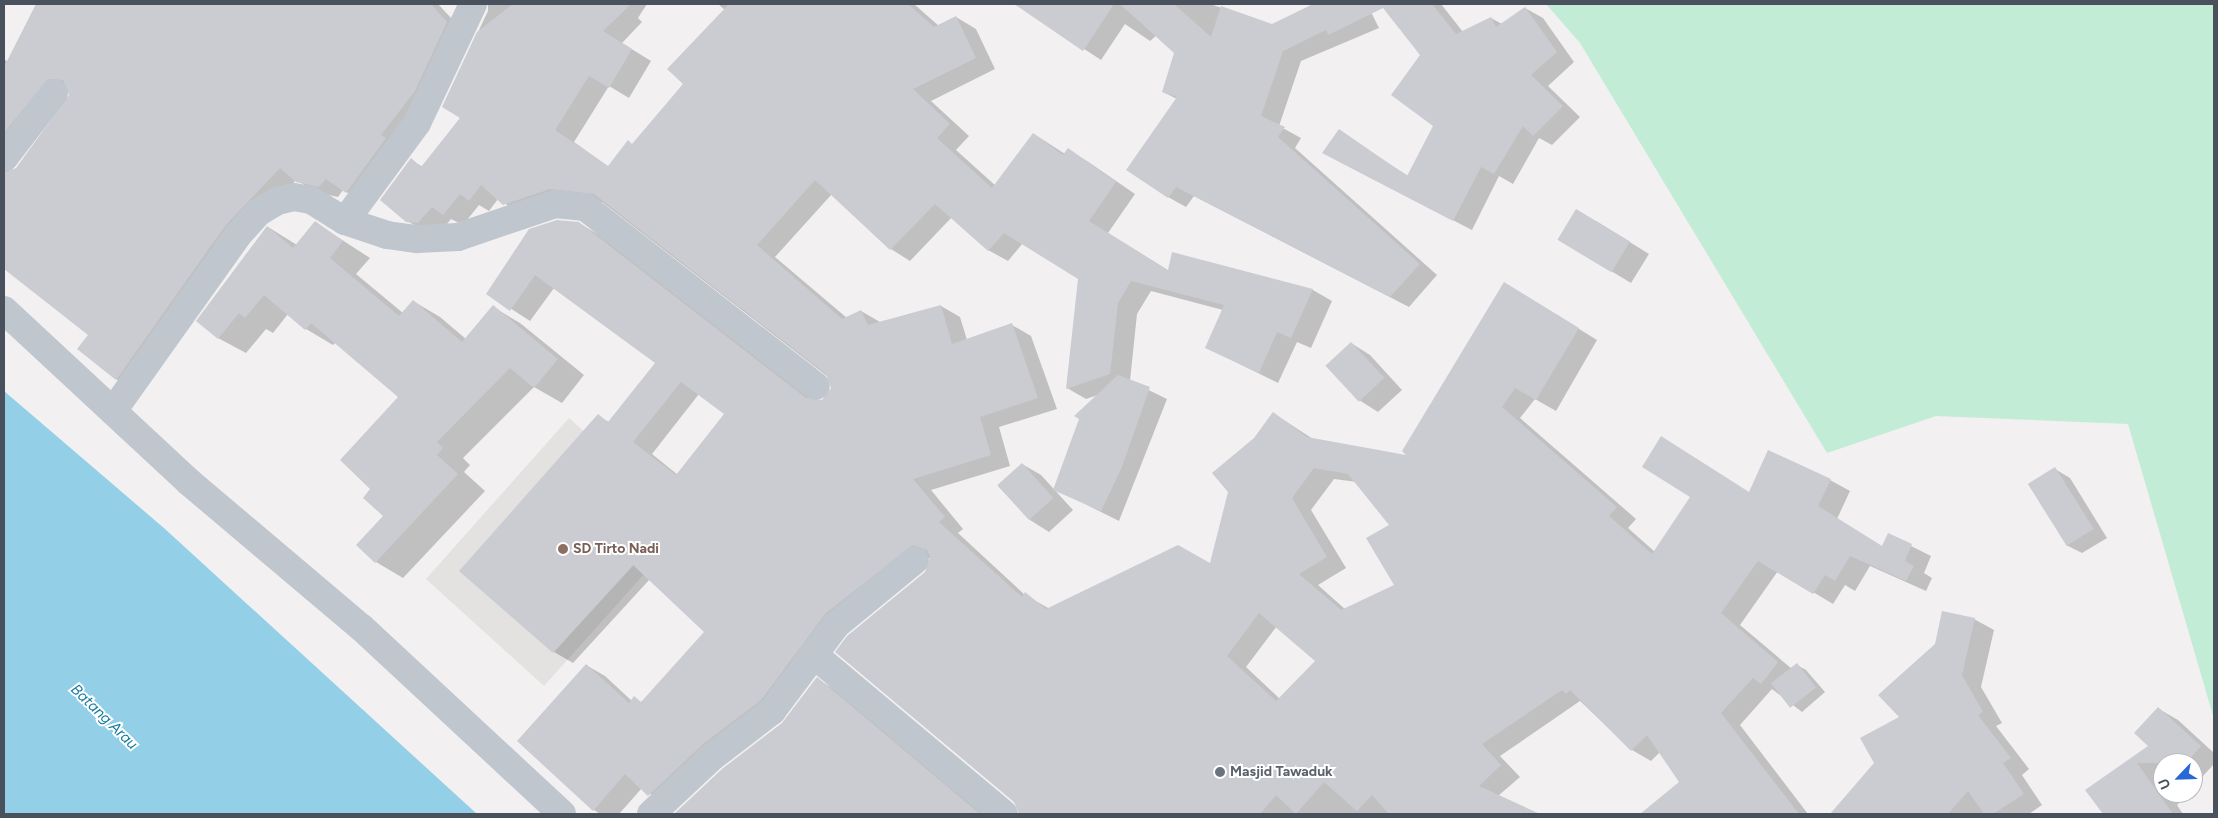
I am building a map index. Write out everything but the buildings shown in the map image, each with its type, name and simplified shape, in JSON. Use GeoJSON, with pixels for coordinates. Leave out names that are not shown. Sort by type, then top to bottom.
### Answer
{"type":"FeatureCollection","features":[{"type":"Feature","properties":{"kind":"street"},"geometry":{"type":"LineString","coordinates":[[345,221],[417,123],[473,4]]}},
{"type":"Feature","properties":{"kind":"street"},"geometry":{"type":"LineString","coordinates":[[4,158],[54,93]]}},
{"type":"Feature","properties":{"kind":"street"},"geometry":{"type":"LineString","coordinates":[[113,411],[238,235],[259,212],[277,201],[294,197],[311,200],[345,221],[387,235],[438,239],[458,236],[555,204],[585,207],[816,386]]}},
{"type":"Feature","properties":{"kind":"street"},"geometry":{"type":"LineString","coordinates":[[4,310],[190,482],[362,628],[562,814]]}},
{"type":"Feature","properties":{"kind":"street"},"geometry":{"type":"LineString","coordinates":[[651,814],[712,757],[772,712],[836,625],[914,560]]}},
{"type":"Feature","properties":{"kind":"street"},"geometry":{"type":"LineString","coordinates":[[813,654],[1004,814]]}},
{"type":"Feature","properties":{"kind":"shaded area"},"geometry":{"type":"Polygon","coordinates":[[[569,418],[688,525],[544,686],[426,579],[569,418]],[[669,527],[515,618],[553,653],[669,527]]]}},
{"type":"Feature","properties":{"kind":"green space"},"geometry":{"type":"Polygon","coordinates":[[[1546,4],[2214,4],[2214,719],[2128,424],[1936,416],[1827,453],[1580,43],[1546,4]]]}},
{"type":"Feature","properties":{"kind":"water","name":"Batang Arau"},"geometry":{"type":"Polygon","coordinates":[[[4,391],[165,529],[477,814],[4,814],[4,391]]]}},
{"type":"Feature","properties":{"kind":"place","name":"SD Tirto Nadi"},"geometry":{"type":"Point","coordinates":[563,549]}},
{"type":"Feature","properties":{"kind":"place","name":"Masjid Tawaduk"},"geometry":{"type":"Point","coordinates":[1220,772]}}]}
